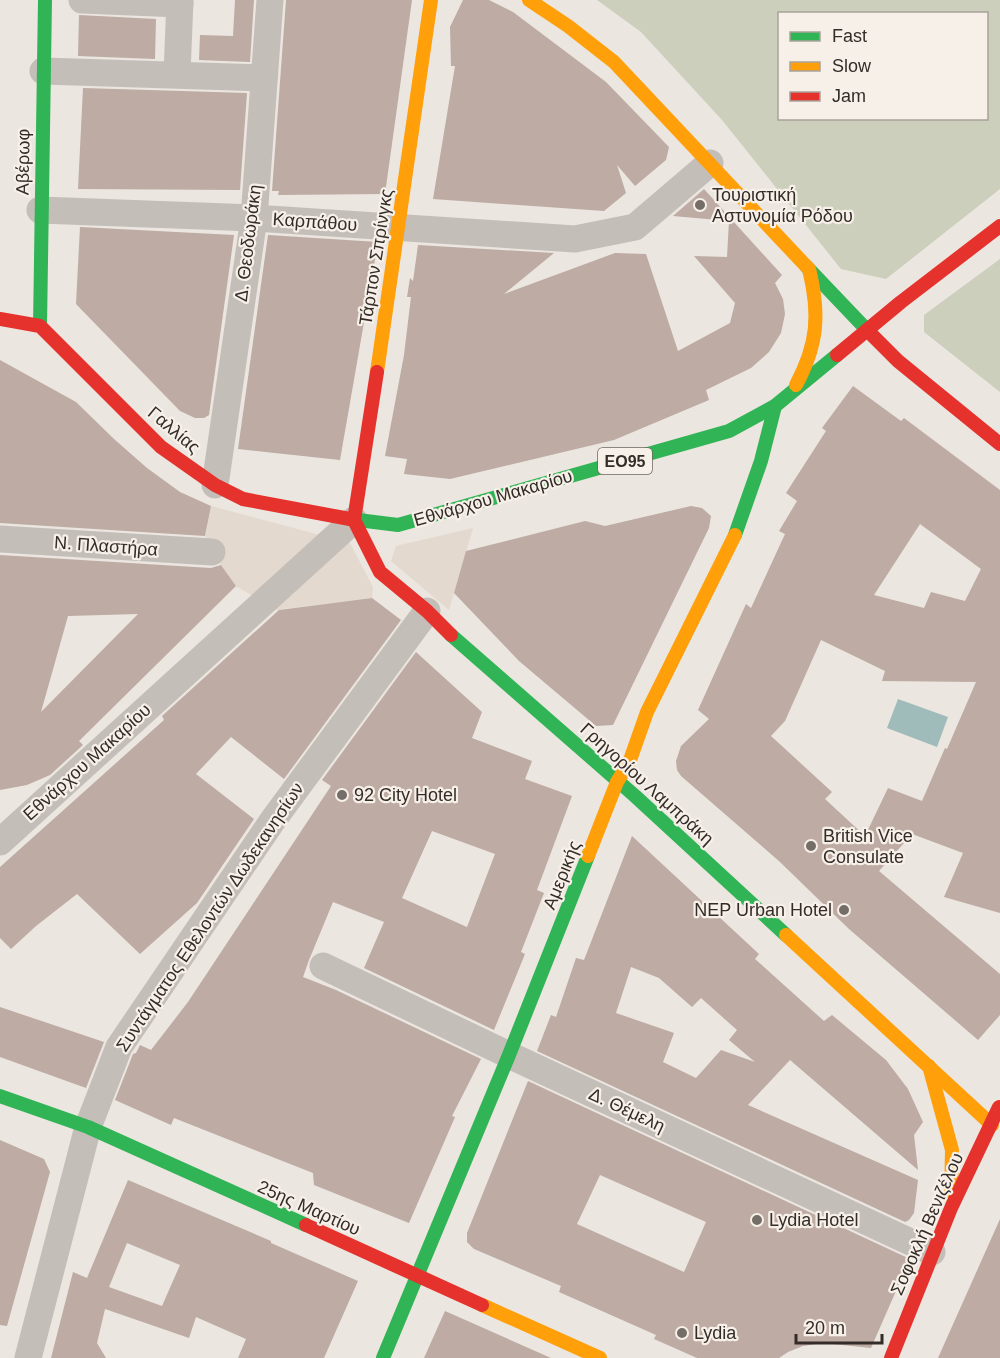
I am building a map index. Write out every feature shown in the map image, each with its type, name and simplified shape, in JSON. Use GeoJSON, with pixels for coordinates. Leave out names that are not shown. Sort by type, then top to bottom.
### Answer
{"type":"FeatureCollection","features":[{"type":"Feature","properties":{"kind":"street","name":"Αβέρωφ"},"geometry":{"type":"LineString","coordinates":[[39,326],[45,0]]}},
{"type":"Feature","properties":{"kind":"street"},"geometry":{"type":"LineString","coordinates":[[82,0],[180,2],[177,74]]}},
{"type":"Feature","properties":{"kind":"street","name":"Δ. Θεοδωράκη"},"geometry":{"type":"LineString","coordinates":[[215,485],[254,218],[270,0]]}},
{"type":"Feature","properties":{"kind":"street","name":"Τάρπον Σπρίνγκς"},"geometry":{"type":"LineString","coordinates":[[354,520],[432,0]]}},
{"type":"Feature","properties":{"kind":"street"},"geometry":{"type":"LineString","coordinates":[[529,0],[568,26],[614,62],[898,362],[1000,444]]}},
{"type":"Feature","properties":{"kind":"street"},"geometry":{"type":"LineString","coordinates":[[43,71],[264,78]]}},
{"type":"Feature","properties":{"kind":"street","name":"Καρπάθου"},"geometry":{"type":"LineString","coordinates":[[40,210],[254,218],[575,238],[634,227],[710,163]]}},
{"type":"Feature","properties":{"kind":"street","name":"Εθνάρχου Μακαρίου"},"geometry":{"type":"LineString","coordinates":[[0,842],[10,821],[354,520],[398,525],[729,431],[775,406],[867,330],[1000,226]]}},
{"type":"Feature","properties":{"kind":"street"},"geometry":{"type":"LineString","coordinates":[[792,392],[806,369],[818,320],[816,294],[809,269]]}},
{"type":"Feature","properties":{"kind":"street"},"geometry":{"type":"LineString","coordinates":[[0,320],[39,326]]}},
{"type":"Feature","properties":{"kind":"street","name":"Γαλλίας"},"geometry":{"type":"LineString","coordinates":[[39,326],[161,447],[215,485],[243,499],[354,520]]}},
{"type":"Feature","properties":{"kind":"street","name":"Αμερικής"},"geometry":{"type":"LineString","coordinates":[[384,1358],[509,1055],[617,782],[629,763],[647,712],[740,524],[761,461],[775,406]]}},
{"type":"Feature","properties":{"kind":"street","name":"Γρηγορίου Λαμπράκη"},"geometry":{"type":"LineString","coordinates":[[354,520],[380,572],[427,611],[456,640],[617,782],[929,1066],[997,1120]]}},
{"type":"Feature","properties":{"kind":"street","name":"Ν. Πλαστήρα"},"geometry":{"type":"LineString","coordinates":[[0,539],[212,552]]}},
{"type":"Feature","properties":{"kind":"street","name":"Συντάγματος Εθελοντών Δωδεκανησίων"},"geometry":{"type":"LineString","coordinates":[[28,1358],[88,1127],[119,1047],[266,830],[427,611]]}},
{"type":"Feature","properties":{"kind":"street","name":"Δ. Θέμελη"},"geometry":{"type":"LineString","coordinates":[[323,966],[932,1252]]}},
{"type":"Feature","properties":{"kind":"street"},"geometry":{"type":"LineString","coordinates":[[929,1066],[952,1150],[951,1208]]}},
{"type":"Feature","properties":{"kind":"street","name":"25ης Μαρτίου"},"geometry":{"type":"LineString","coordinates":[[0,1096],[88,1127],[600,1358]]}},
{"type":"Feature","properties":{"kind":"street","name":"Σοφοκλή Βενιζέλου"},"geometry":{"type":"LineString","coordinates":[[891,1358],[951,1208],[997,1120]]}},
{"type":"Feature","properties":{"kind":"green space"},"geometry":{"type":"Polygon","coordinates":[[[597,0],[1000,0],[1000,189],[886,279],[841,269],[722,120],[641,32],[597,0]]]}},
{"type":"Feature","properties":{"kind":"green space"},"geometry":{"type":"Polygon","coordinates":[[[1000,259],[1000,392],[924,332],[924,315],[1000,259]]]}},
{"type":"Feature","properties":{"kind":"shaded area"},"geometry":{"type":"Polygon","coordinates":[[[211,506],[350,543],[373,587],[372,598],[275,610],[236,586],[212,552],[205,539],[211,506]]]}},
{"type":"Feature","properties":{"kind":"shaded area"},"geometry":{"type":"Polygon","coordinates":[[[473,528],[449,610],[391,561],[396,546],[473,528]]]}},
{"type":"Feature","properties":{"kind":"water"},"geometry":{"type":"Polygon","coordinates":[[[898,699],[948,717],[937,747],[887,728],[898,699]]]}},
{"type":"Feature","properties":{"kind":"building"},"geometry":{"type":"Polygon","coordinates":[[[235,0],[254,0],[250,62],[199,60],[200,35],[233,36],[235,0]]]}},
{"type":"Feature","properties":{"kind":"building"},"geometry":{"type":"Polygon","coordinates":[[[286,0],[412,0],[385,194],[278,195],[279,191],[272,191],[286,0]]]}},
{"type":"Feature","properties":{"kind":"building"},"geometry":{"type":"Polygon","coordinates":[[[463,0],[489,0],[513,12],[606,82],[669,147],[666,160],[635,186],[617,165],[626,193],[604,211],[433,199],[455,66],[451,66],[450,27],[463,0]]]}},
{"type":"Feature","properties":{"kind":"building"},"geometry":{"type":"Polygon","coordinates":[[[79,15],[156,19],[155,59],[78,56],[79,15]]]}},
{"type":"Feature","properties":{"kind":"building"},"geometry":{"type":"Polygon","coordinates":[[[83,88],[247,93],[240,190],[78,189],[83,88]]]}},
{"type":"Feature","properties":{"kind":"building"},"geometry":{"type":"Polygon","coordinates":[[[704,189],[782,275],[775,283],[783,299],[785,314],[781,333],[769,352],[751,368],[706,390],[709,400],[614,440],[450,479],[404,474],[407,459],[385,456],[404,355],[411,297],[407,297],[410,278],[413,281],[418,245],[554,253],[504,294],[615,253],[646,254],[678,351],[730,323],[735,303],[694,256],[727,257],[729,221],[673,216],[704,189]]]}},
{"type":"Feature","properties":{"kind":"building"},"geometry":{"type":"Polygon","coordinates":[[[80,227],[234,235],[209,415],[204,418],[195,418],[180,411],[76,304],[80,227]]]}},
{"type":"Feature","properties":{"kind":"building"},"geometry":{"type":"Polygon","coordinates":[[[268,235],[378,242],[340,460],[238,449],[268,235]]]}},
{"type":"Feature","properties":{"kind":"building"},"geometry":{"type":"Polygon","coordinates":[[[0,360],[76,402],[147,468],[180,492],[211,506],[205,536],[0,523],[0,360]]]}},
{"type":"Feature","properties":{"kind":"building"},"geometry":{"type":"Polygon","coordinates":[[[853,386],[901,421],[904,418],[1000,490],[1000,913],[944,897],[963,853],[912,834],[879,871],[1000,974],[1000,1015],[978,1040],[849,929],[780,862],[681,776],[677,770],[676,761],[681,746],[709,719],[698,710],[746,604],[751,608],[785,534],[779,531],[797,501],[786,493],[826,431],[822,428],[853,386]],[[920,524],[874,595],[924,608],[931,592],[965,601],[981,569],[920,524]],[[821,640],[785,721],[771,736],[832,792],[825,799],[865,836],[888,788],[922,801],[976,682],[882,681],[885,671],[821,640]]]}},
{"type":"Feature","properties":{"kind":"building"},"geometry":{"type":"Polygon","coordinates":[[[691,506],[702,508],[711,516],[709,528],[613,725],[596,726],[519,661],[454,593],[466,551],[585,521],[605,526],[691,506]]]}},
{"type":"Feature","properties":{"kind":"building"},"geometry":{"type":"Polygon","coordinates":[[[0,555],[211,568],[221,565],[236,586],[79,741],[83,745],[50,775],[27,785],[0,790],[0,555]],[[138,614],[68,616],[41,712],[138,614]]]}},
{"type":"Feature","properties":{"kind":"building"},"geometry":{"type":"Polygon","coordinates":[[[372,598],[401,620],[284,779],[231,737],[196,774],[254,819],[197,903],[140,954],[77,894],[11,949],[0,938],[0,867],[164,720],[162,716],[279,610],[372,598]]]}},
{"type":"Feature","properties":{"kind":"building"},"geometry":{"type":"Polygon","coordinates":[[[416,652],[482,712],[472,738],[532,761],[525,779],[572,796],[537,890],[544,893],[521,952],[525,954],[494,1030],[364,968],[384,922],[333,902],[309,960],[303,977],[336,990],[481,1059],[452,1116],[455,1117],[409,1223],[314,1185],[313,1173],[174,1118],[171,1125],[115,1100],[133,1054],[140,1045],[151,1050],[188,1002],[331,786],[322,780],[416,652]],[[432,831],[402,898],[467,927],[495,854],[432,831]]]}},
{"type":"Feature","properties":{"kind":"building"},"geometry":{"type":"Polygon","coordinates":[[[632,836],[759,954],[755,959],[824,1021],[832,1015],[886,1060],[908,1089],[923,1122],[914,1135],[918,1170],[790,1060],[748,1105],[918,1180],[914,1213],[909,1220],[905,1222],[537,1051],[551,1015],[556,1017],[576,958],[584,960],[632,836]],[[631,967],[616,1013],[674,1033],[663,1062],[696,1078],[721,1050],[755,1062],[729,1040],[737,1030],[701,998],[692,1007],[659,978],[631,967]]]}},
{"type":"Feature","properties":{"kind":"building"},"geometry":{"type":"Polygon","coordinates":[[[0,1007],[104,1042],[86,1088],[0,1057],[0,1007]]]}},
{"type":"Feature","properties":{"kind":"building"},"geometry":{"type":"Polygon","coordinates":[[[528,1081],[910,1259],[871,1348],[823,1343],[803,1346],[779,1358],[697,1358],[654,1339],[656,1335],[559,1292],[561,1286],[474,1249],[467,1242],[467,1233],[528,1081]],[[600,1175],[577,1224],[684,1272],[706,1222],[600,1175]]]}},
{"type":"Feature","properties":{"kind":"building"},"geometry":{"type":"Polygon","coordinates":[[[0,1140],[44,1159],[50,1172],[7,1326],[0,1325],[0,1140]]]}},
{"type":"Feature","properties":{"kind":"building"},"geometry":{"type":"Polygon","coordinates":[[[128,1180],[358,1281],[324,1358],[238,1358],[246,1339],[196,1317],[189,1338],[105,1309],[97,1343],[106,1358],[51,1358],[73,1272],[87,1278],[128,1180]],[[127,1243],[109,1287],[162,1306],[180,1265],[127,1243]]]}},
{"type":"Feature","properties":{"kind":"building"},"geometry":{"type":"Polygon","coordinates":[[[1000,1219],[1000,1358],[938,1358],[1000,1219]]]}},
{"type":"Feature","properties":{"kind":"building"},"geometry":{"type":"Polygon","coordinates":[[[445,1311],[551,1358],[424,1358],[445,1311]]]}},
{"type":"Feature","properties":{"kind":"traffic: fast"},"geometry":{"type":"LineString","coordinates":[[40,326],[45,0]]}},
{"type":"Feature","properties":{"kind":"traffic: fast"},"geometry":{"type":"LineString","coordinates":[[806,266],[867,330]]}},
{"type":"Feature","properties":{"kind":"traffic: fast"},"geometry":{"type":"LineString","coordinates":[[350,519],[398,525],[729,431],[775,406],[837,355]]}},
{"type":"Feature","properties":{"kind":"traffic: fast"},"geometry":{"type":"LineString","coordinates":[[735,535],[761,461],[775,406]]}},
{"type":"Feature","properties":{"kind":"traffic: fast"},"geometry":{"type":"LineString","coordinates":[[451,635],[635,796],[786,935]]}},
{"type":"Feature","properties":{"kind":"traffic: fast"},"geometry":{"type":"LineString","coordinates":[[383,1358],[509,1055],[588,856]]}},
{"type":"Feature","properties":{"kind":"traffic: fast"},"geometry":{"type":"LineString","coordinates":[[0,1096],[88,1127],[306,1225]]}},
{"type":"Feature","properties":{"kind":"traffic: slow"},"geometry":{"type":"LineString","coordinates":[[377,372],[431,0]]}},
{"type":"Feature","properties":{"kind":"traffic: slow"},"geometry":{"type":"LineString","coordinates":[[529,0],[568,26],[614,62],[806,266]]}},
{"type":"Feature","properties":{"kind":"traffic: slow"},"geometry":{"type":"LineString","coordinates":[[796,385],[809,356],[815,328],[815,300],[809,269]]}},
{"type":"Feature","properties":{"kind":"traffic: slow"},"geometry":{"type":"LineString","coordinates":[[588,856],[617,782],[629,763],[647,712],[735,535]]}},
{"type":"Feature","properties":{"kind":"traffic: slow"},"geometry":{"type":"LineString","coordinates":[[786,935],[992,1125]]}},
{"type":"Feature","properties":{"kind":"traffic: slow"},"geometry":{"type":"LineString","coordinates":[[929,1066],[952,1150],[951,1196]]}},
{"type":"Feature","properties":{"kind":"traffic: slow"},"geometry":{"type":"LineString","coordinates":[[482,1305],[600,1358]]}},
{"type":"Feature","properties":{"kind":"traffic: jam"},"geometry":{"type":"LineString","coordinates":[[837,355],[901,302],[1000,226]]}},
{"type":"Feature","properties":{"kind":"traffic: jam"},"geometry":{"type":"LineString","coordinates":[[0,319],[40,326],[161,447],[215,485],[243,499],[350,519]]}},
{"type":"Feature","properties":{"kind":"traffic: jam"},"geometry":{"type":"LineString","coordinates":[[867,330],[898,361],[1000,444]]}},
{"type":"Feature","properties":{"kind":"traffic: jam"},"geometry":{"type":"LineString","coordinates":[[377,372],[354,520],[380,572],[427,611],[451,635]]}},
{"type":"Feature","properties":{"kind":"traffic: jam"},"geometry":{"type":"LineString","coordinates":[[891,1358],[951,1208],[999,1107]]}},
{"type":"Feature","properties":{"kind":"traffic: jam"},"geometry":{"type":"LineString","coordinates":[[306,1225],[482,1305]]}},
{"type":"Feature","properties":{"kind":"place","name":"Τουριστική Αστυνομία Ρόδου"},"geometry":{"type":"Point","coordinates":[700,205]}},
{"type":"Feature","properties":{"kind":"place","name":"92 City Hotel"},"geometry":{"type":"Point","coordinates":[342,795]}},
{"type":"Feature","properties":{"kind":"place","name":"British Vice Consulate"},"geometry":{"type":"Point","coordinates":[811,846]}},
{"type":"Feature","properties":{"kind":"place","name":"NEP Urban Hotel"},"geometry":{"type":"Point","coordinates":[844,910]}},
{"type":"Feature","properties":{"kind":"place","name":"Lydia Hotel"},"geometry":{"type":"Point","coordinates":[757,1220]}},
{"type":"Feature","properties":{"kind":"place","name":"Lydia"},"geometry":{"type":"Point","coordinates":[682,1333]}}]}
